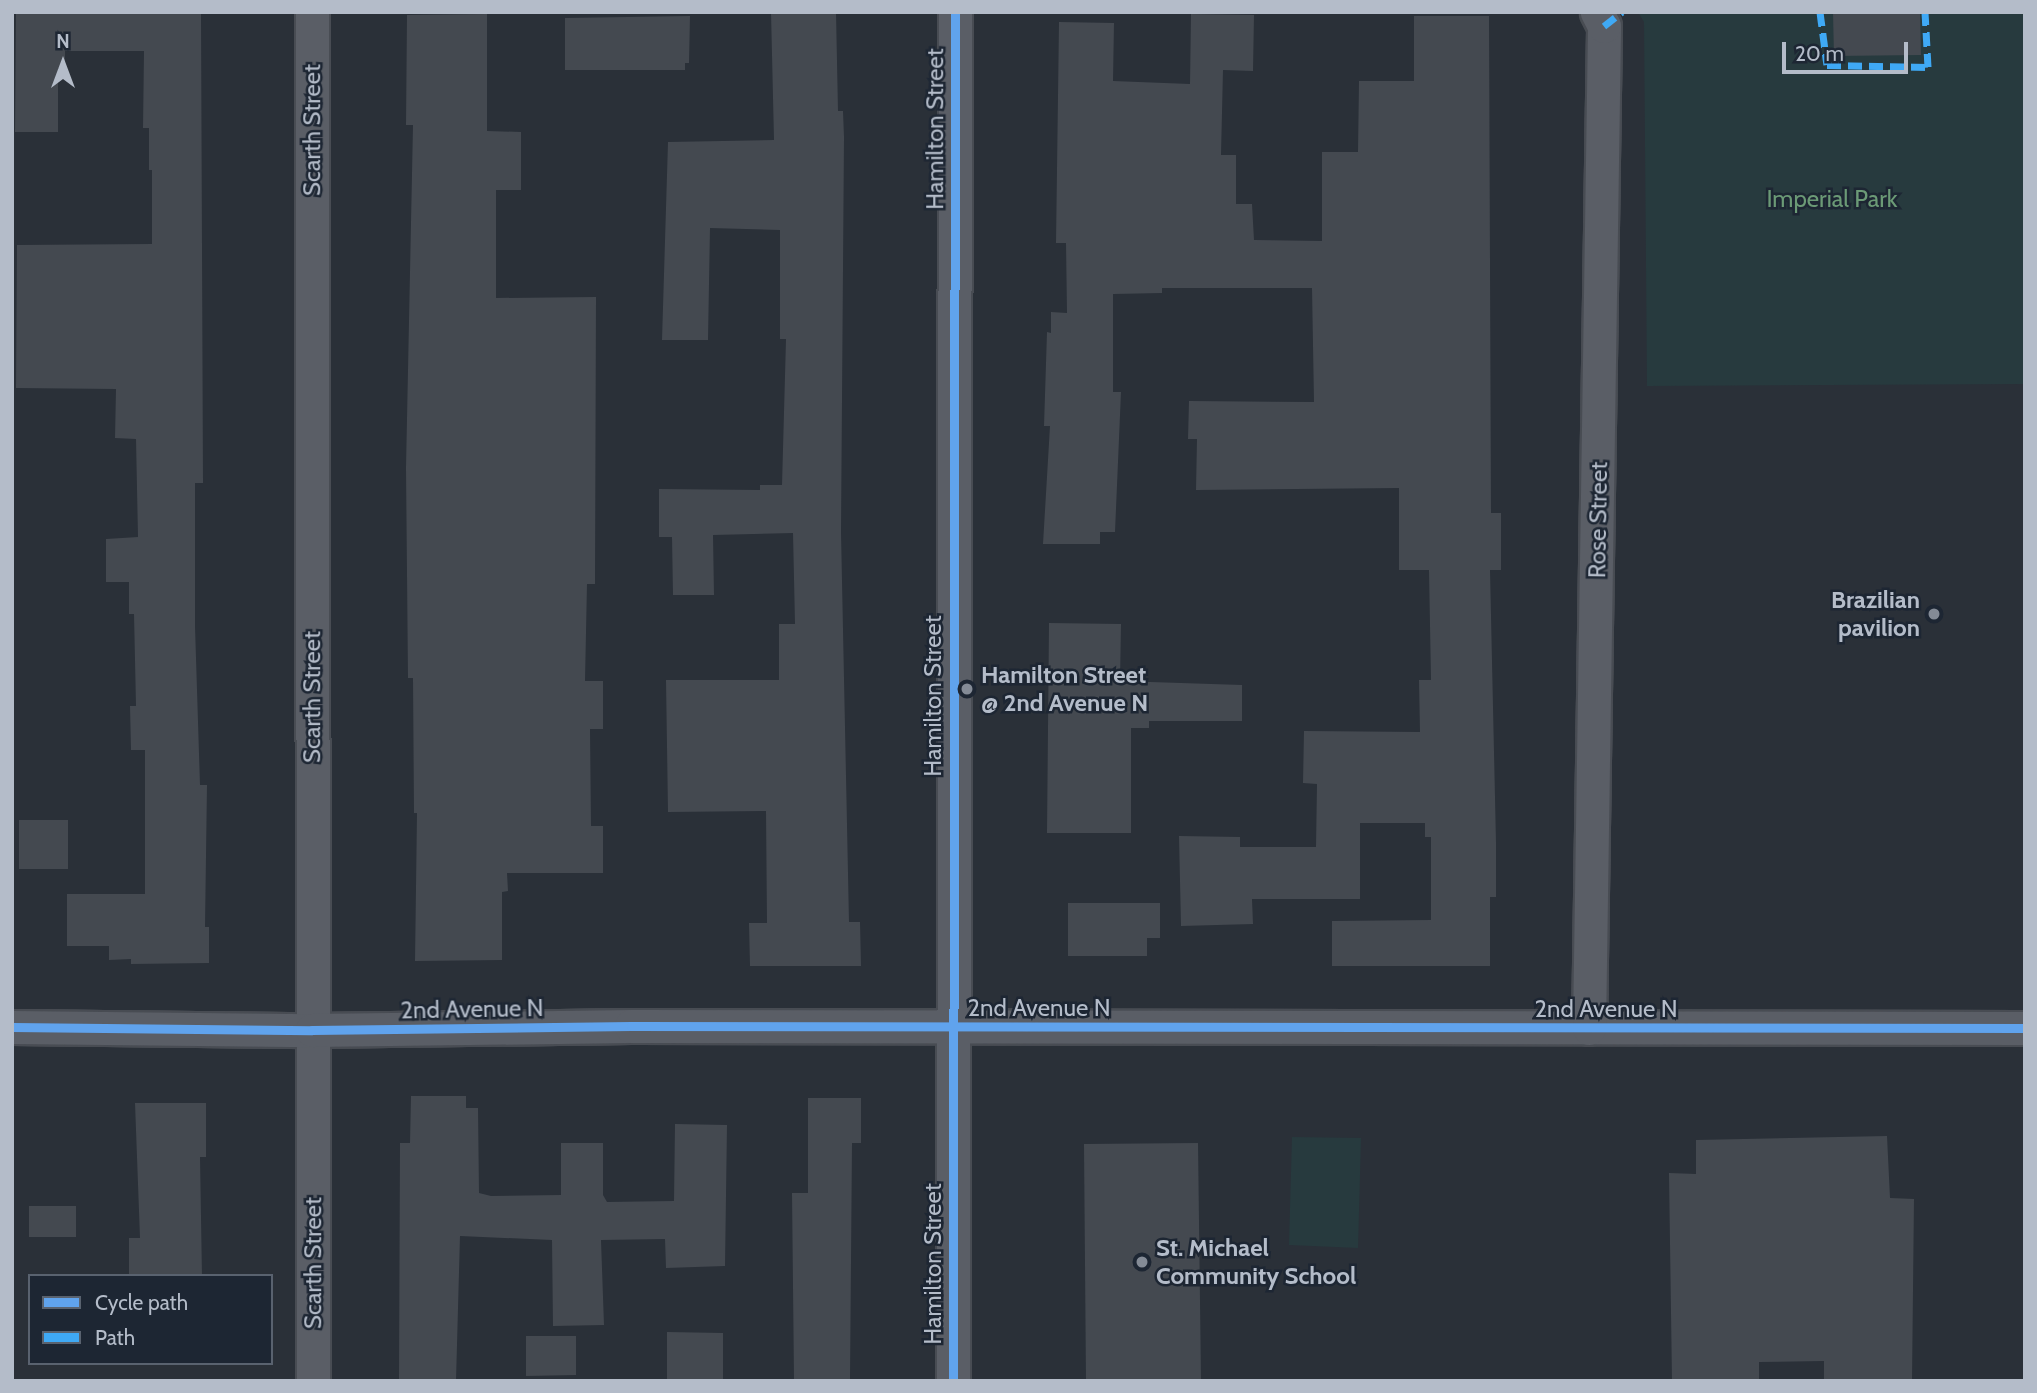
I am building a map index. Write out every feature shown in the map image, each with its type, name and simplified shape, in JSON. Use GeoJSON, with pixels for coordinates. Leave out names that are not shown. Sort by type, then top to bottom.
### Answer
{"type":"FeatureCollection","features":[{"type":"Feature","properties":{"kind":"street","name":"Scarth Street"},"geometry":{"type":"LineString","coordinates":[[312,12],[313,1381]]}},
{"type":"Feature","properties":{"kind":"street","name":"Hamilton Street"},"geometry":{"type":"LineString","coordinates":[[953,1381],[951,1028],[955,12]]}},
{"type":"Feature","properties":{"kind":"street","name":"Rose Street"},"geometry":{"type":"LineString","coordinates":[[1589,1028],[1604,26],[1597,12]]}},
{"type":"Feature","properties":{"kind":"street","name":"2nd Avenue N"},"geometry":{"type":"LineString","coordinates":[[12,1027],[313,1030],[2025,1028]]}},
{"type":"Feature","properties":{"kind":"green space","name":"Imperial Park"},"geometry":{"type":"Polygon","coordinates":[[[1638,12],[2025,12],[2025,384],[1647,386],[1644,22],[1638,12]]]}},
{"type":"Feature","properties":{"kind":"green space"},"geometry":{"type":"Polygon","coordinates":[[[1292,1137],[1361,1138],[1358,1248],[1289,1245],[1292,1137]]]}},
{"type":"Feature","properties":{"kind":"building"},"geometry":{"type":"Polygon","coordinates":[[[16,12],[201,12],[203,483],[195,483],[195,626],[200,785],[207,785],[205,927],[209,927],[209,963],[131,964],[131,959],[109,960],[109,946],[67,946],[67,894],[145,894],[145,750],[131,750],[130,706],[136,706],[134,614],[129,614],[129,582],[106,582],[106,539],[138,537],[136,439],[115,438],[116,389],[16,388],[17,245],[152,244],[152,170],[149,170],[149,128],[143,128],[144,51],[65,51],[65,68],[58,68],[58,132],[15,132],[16,12]]]}},
{"type":"Feature","properties":{"kind":"building"},"geometry":{"type":"Polygon","coordinates":[[[771,12],[836,12],[838,111],[843,111],[844,137],[841,532],[849,922],[860,922],[861,966],[750,966],[749,923],[767,923],[766,811],[668,812],[666,680],[779,680],[779,624],[795,624],[793,533],[713,535],[714,595],[673,595],[672,537],[659,537],[659,489],[760,490],[760,485],[782,485],[786,339],[780,339],[780,230],[710,228],[708,340],[662,340],[668,142],[774,140],[771,12]]]}},
{"type":"Feature","properties":{"kind":"building"},"geometry":{"type":"Polygon","coordinates":[[[1833,12],[1920,12],[1921,55],[1834,56],[1833,12]]]}},
{"type":"Feature","properties":{"kind":"building"},"geometry":{"type":"Polygon","coordinates":[[[487,14],[487,131],[521,132],[521,190],[496,190],[496,298],[596,297],[595,584],[587,584],[585,681],[603,681],[603,729],[590,729],[591,826],[603,826],[603,873],[507,873],[508,891],[502,892],[502,960],[415,961],[417,813],[414,813],[413,678],[408,678],[406,468],[413,125],[406,125],[407,15],[487,14]]]}},
{"type":"Feature","properties":{"kind":"building"},"geometry":{"type":"Polygon","coordinates":[[[1191,14],[1254,15],[1253,71],[1223,70],[1221,155],[1236,155],[1236,204],[1252,204],[1254,240],[1322,241],[1322,152],[1358,152],[1359,81],[1414,81],[1414,16],[1489,16],[1491,513],[1501,513],[1501,570],[1490,570],[1496,897],[1490,897],[1490,966],[1332,966],[1332,921],[1431,920],[1431,837],[1425,837],[1425,823],[1360,823],[1360,899],[1252,899],[1253,924],[1181,926],[1179,836],[1240,837],[1240,847],[1316,847],[1317,784],[1303,783],[1304,731],[1420,732],[1419,680],[1431,680],[1429,570],[1399,570],[1399,488],[1196,490],[1197,439],[1188,439],[1189,401],[1314,402],[1312,288],[1162,288],[1162,293],[1113,294],[1113,392],[1121,392],[1115,532],[1100,532],[1100,544],[1043,544],[1050,426],[1044,426],[1047,332],[1051,333],[1051,312],[1067,313],[1066,243],[1056,243],[1059,22],[1114,23],[1113,81],[1190,84],[1191,14]]]}},
{"type":"Feature","properties":{"kind":"building"},"geometry":{"type":"Polygon","coordinates":[[[690,16],[689,63],[685,63],[685,70],[565,70],[565,18],[690,16]]]}},
{"type":"Feature","properties":{"kind":"building"},"geometry":{"type":"Polygon","coordinates":[[[1049,623],[1121,624],[1120,681],[1242,685],[1242,721],[1149,721],[1149,728],[1131,728],[1131,833],[1047,833],[1049,623]]]}},
{"type":"Feature","properties":{"kind":"building"},"geometry":{"type":"Polygon","coordinates":[[[19,820],[68,820],[68,869],[19,869],[19,820]]]}},
{"type":"Feature","properties":{"kind":"building"},"geometry":{"type":"Polygon","coordinates":[[[1068,903],[1160,903],[1160,938],[1147,938],[1147,956],[1068,956],[1068,903]]]}},
{"type":"Feature","properties":{"kind":"building"},"geometry":{"type":"Polygon","coordinates":[[[411,1096],[466,1096],[466,1108],[478,1108],[479,1193],[491,1196],[561,1195],[561,1143],[603,1143],[603,1195],[607,1202],[674,1201],[675,1124],[727,1125],[725,1266],[666,1268],[665,1239],[601,1240],[604,1325],[553,1326],[552,1240],[460,1236],[456,1381],[399,1381],[400,1143],[410,1143],[411,1096]]]}},
{"type":"Feature","properties":{"kind":"building"},"geometry":{"type":"Polygon","coordinates":[[[808,1098],[861,1098],[861,1143],[852,1143],[850,1379],[794,1379],[792,1193],[808,1193],[808,1098]]]}},
{"type":"Feature","properties":{"kind":"building"},"geometry":{"type":"Polygon","coordinates":[[[135,1103],[206,1103],[206,1157],[200,1157],[202,1274],[129,1274],[129,1238],[140,1238],[135,1103]]]}},
{"type":"Feature","properties":{"kind":"building"},"geometry":{"type":"Polygon","coordinates":[[[1887,1136],[1890,1198],[1914,1199],[1912,1381],[1824,1381],[1824,1361],[1759,1362],[1759,1381],[1672,1381],[1669,1173],[1696,1174],[1696,1140],[1887,1136]]]}},
{"type":"Feature","properties":{"kind":"building","name":"St. Michael Community School"},"geometry":{"type":"Polygon","coordinates":[[[1198,1143],[1201,1381],[1086,1381],[1084,1144],[1198,1143]]]}},
{"type":"Feature","properties":{"kind":"building"},"geometry":{"type":"Polygon","coordinates":[[[29,1206],[76,1206],[76,1237],[29,1237],[29,1206]]]}},
{"type":"Feature","properties":{"kind":"building"},"geometry":{"type":"Polygon","coordinates":[[[667,1332],[723,1333],[723,1381],[667,1381],[667,1332]]]}},
{"type":"Feature","properties":{"kind":"building"},"geometry":{"type":"Polygon","coordinates":[[[526,1336],[576,1336],[576,1375],[526,1376],[526,1336]]]}},
{"type":"Feature","properties":{"kind":"marked path"},"geometry":{"type":"LineString","coordinates":[[1604,26],[1622,12]]}},
{"type":"Feature","properties":{"kind":"marked path"},"geometry":{"type":"LineString","coordinates":[[1820,12],[1827,65],[1928,67],[1925,12]]}},
{"type":"Feature","properties":{"kind":"cycle path"},"geometry":{"type":"LineString","coordinates":[[953,1381],[955,12]]}},
{"type":"Feature","properties":{"kind":"cycle path"},"geometry":{"type":"LineString","coordinates":[[12,1027],[312,1030],[631,1026],[2025,1028]]}},
{"type":"Feature","properties":{"kind":"place","name":"Brazilian pavilion"},"geometry":{"type":"Point","coordinates":[1934,614]}},
{"type":"Feature","properties":{"kind":"place","name":"Hamilton Street @ 2nd Avenue N"},"geometry":{"type":"Point","coordinates":[967,689]}},
{"type":"Feature","properties":{"kind":"place","name":"St. Michael Community School"},"geometry":{"type":"Point","coordinates":[1142,1262]}}]}
